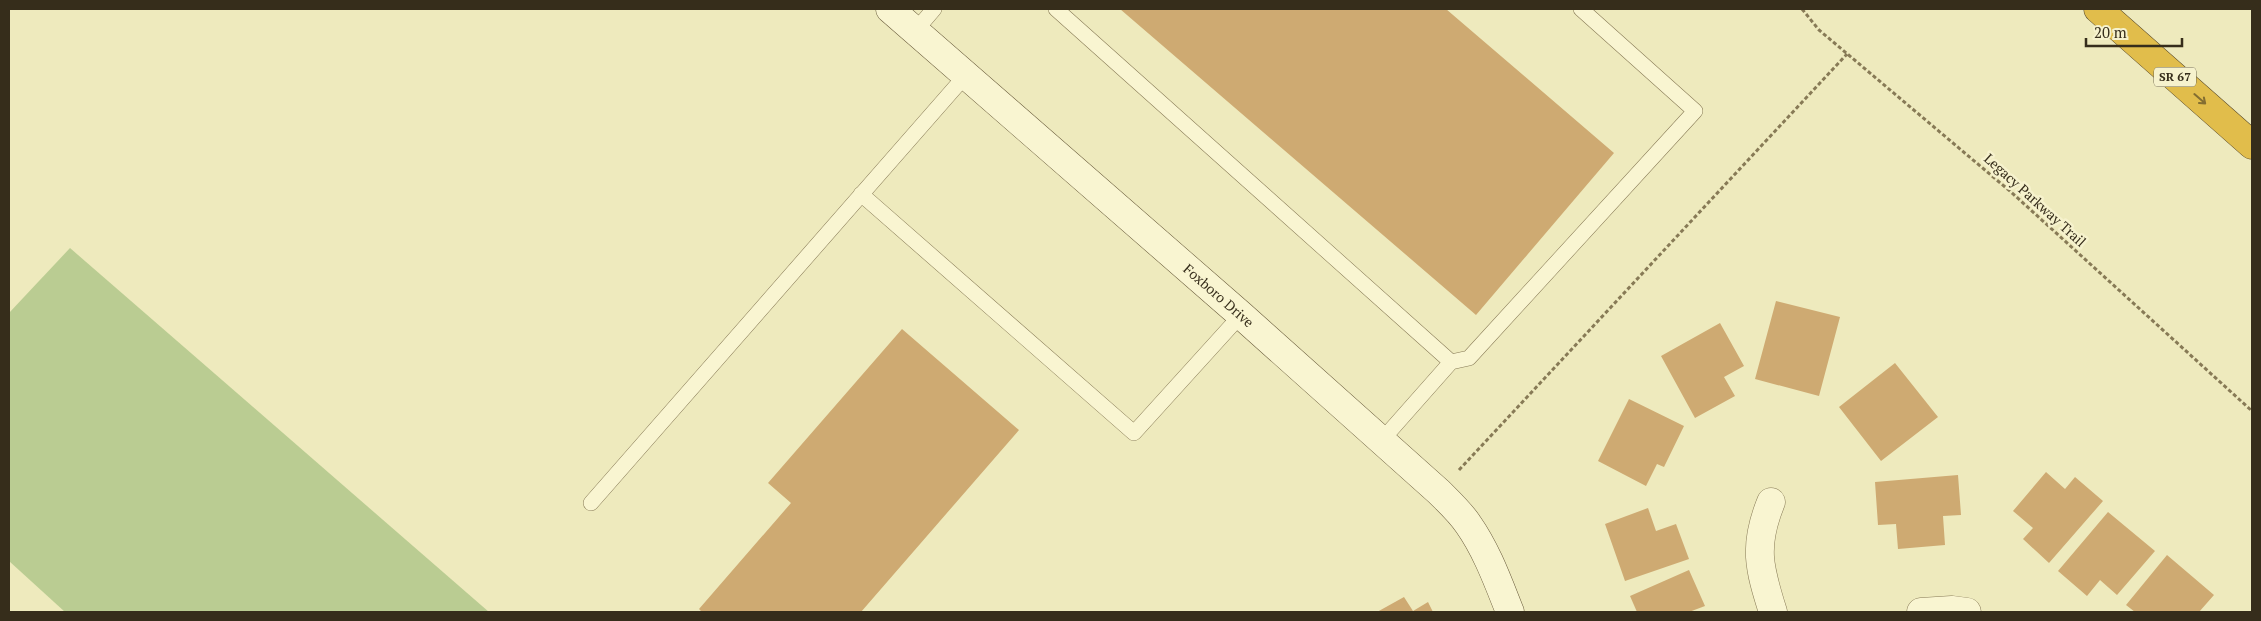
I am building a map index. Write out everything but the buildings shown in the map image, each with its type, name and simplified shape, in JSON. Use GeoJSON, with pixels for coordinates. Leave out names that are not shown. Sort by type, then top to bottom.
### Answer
{"type":"FeatureCollection","features":[{"type":"Feature","properties":{"kind":"highway","name":"SR 67"},"geometry":{"type":"LineString","coordinates":[[2098,9],[2252,145]]}},
{"type":"Feature","properties":{"kind":"street","name":"Foxboro Drive"},"geometry":{"type":"LineString","coordinates":[[890,9],[1439,492],[1468,524],[1479,542],[1491,564],[1510,612]]}},
{"type":"Feature","properties":{"kind":"street"},"geometry":{"type":"LineString","coordinates":[[1771,502],[1762,524],[1759,549],[1761,575],[1773,612]]}},
{"type":"Feature","properties":{"kind":"street"},"geometry":{"type":"LineString","coordinates":[[1920,612],[1952,610],[1967,612]]}},
{"type":"Feature","properties":{"kind":"lane"},"geometry":{"type":"LineString","coordinates":[[916,30],[934,9]]}},
{"type":"Feature","properties":{"kind":"lane"},"geometry":{"type":"LineString","coordinates":[[1056,9],[1451,362]]}},
{"type":"Feature","properties":{"kind":"lane"},"geometry":{"type":"LineString","coordinates":[[1382,440],[1451,362],[1469,358],[1695,111],[1581,9]]}},
{"type":"Feature","properties":{"kind":"lane"},"geometry":{"type":"LineString","coordinates":[[590,504],[966,75]]}},
{"type":"Feature","properties":{"kind":"lane"},"geometry":{"type":"LineString","coordinates":[[861,194],[1134,433],[1240,315]]}},
{"type":"Feature","properties":{"kind":"path","name":"Legacy Parkway Trail"},"geometry":{"type":"LineString","coordinates":[[1802,9],[1819,30],[2011,192],[2252,411]]}},
{"type":"Feature","properties":{"kind":"path"},"geometry":{"type":"LineString","coordinates":[[1439,492],[1847,54]]}},
{"type":"Feature","properties":{"kind":"green space"},"geometry":{"type":"Polygon","coordinates":[[[70,248],[489,612],[65,612],[9,561],[9,313],[70,248]]]}}]}
